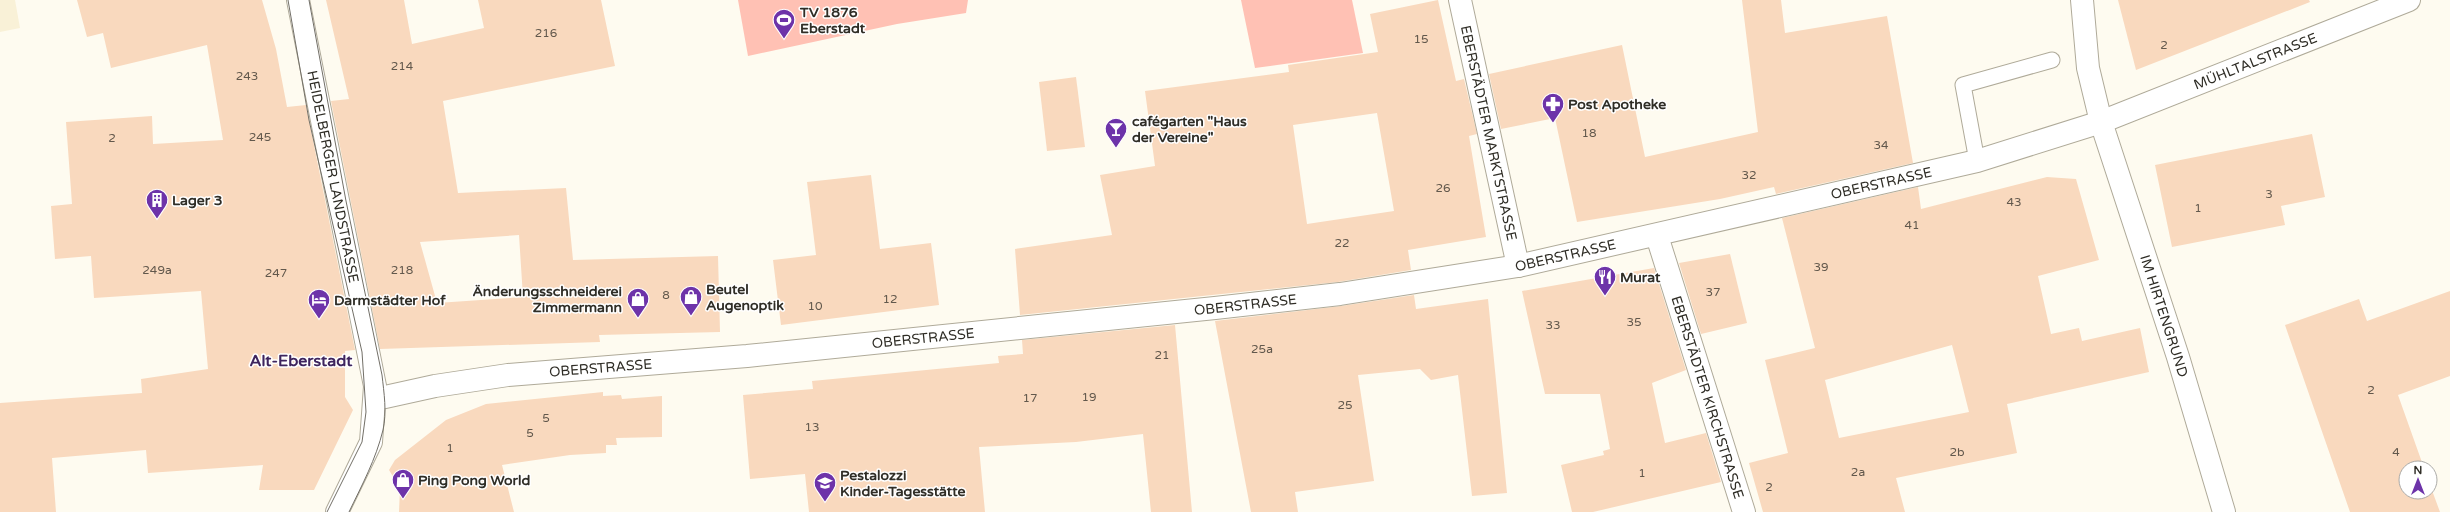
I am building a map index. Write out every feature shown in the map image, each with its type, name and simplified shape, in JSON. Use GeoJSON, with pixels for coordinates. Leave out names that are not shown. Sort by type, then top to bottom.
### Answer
{"type":"FeatureCollection","features":[{"type":"Feature","properties":{"kind":"street","name":"HEIDELBERGER LANDSTRASSE"},"geometry":{"type":"LineString","coordinates":[[298,0],[366,339],[376,399],[370,442],[337,512]]}},
{"type":"Feature","properties":{"kind":"street","name":"EBERSTÄDTER MARKTSTRASSE"},"geometry":{"type":"LineString","coordinates":[[1460,0],[1518,266]]}},
{"type":"Feature","properties":{"kind":"street","name":"IM HIRTENGRUND"},"geometry":{"type":"LineString","coordinates":[[2082,0],[2088,68],[2101,122],[2180,364],[2224,512]]}},
{"type":"Feature","properties":{"kind":"street","name":"MÜHLTALSTRASSE"},"geometry":{"type":"LineString","coordinates":[[2101,122],[2409,0]]}},
{"type":"Feature","properties":{"kind":"street","name":"OBERSTRASSE"},"geometry":{"type":"LineString","coordinates":[[376,399],[436,386],[508,375],[747,356],[1215,308],[1340,294],[1518,266],[1657,236],[1977,161],[2101,122]]}},
{"type":"Feature","properties":{"kind":"street","name":"EBERSTÄDTER KIRCHSTRASSE"},"geometry":{"type":"LineString","coordinates":[[1657,236],[1744,512]]}},
{"type":"Feature","properties":{"kind":"lane"},"geometry":{"type":"LineString","coordinates":[[1977,161],[1963,85],[2052,60]]}},
{"type":"Feature","properties":{"kind":"shaded area"},"geometry":{"type":"Polygon","coordinates":[[[0,0],[15,0],[20,28],[0,32],[0,0]]]}},
{"type":"Feature","properties":{"kind":"shaded area","name":"TV 1876 Eberstadt"},"geometry":{"type":"Polygon","coordinates":[[[738,0],[968,0],[966,13],[897,24],[748,56],[738,0]]]}},
{"type":"Feature","properties":{"kind":"shaded area"},"geometry":{"type":"Polygon","coordinates":[[[1241,0],[1352,0],[1363,53],[1255,68],[1241,0]]]}},
{"type":"Feature","properties":{"kind":"building"},"geometry":{"type":"Polygon","coordinates":[[[77,0],[262,0],[276,49],[287,107],[306,105],[355,350],[345,351],[345,397],[353,410],[314,490],[259,490],[263,465],[148,473],[146,450],[52,458],[56,512],[0,512],[0,403],[142,393],[141,379],[208,369],[201,291],[94,298],[91,256],[55,259],[51,206],[72,204],[66,122],[152,116],[153,144],[223,140],[207,45],[111,68],[103,33],[87,37],[77,0]]]}},
{"type":"Feature","properties":{"kind":"building"},"geometry":{"type":"Polygon","coordinates":[[[326,0],[404,0],[412,44],[484,28],[478,0],[601,0],[615,66],[443,101],[458,193],[566,188],[573,260],[718,256],[720,332],[599,335],[600,342],[380,349],[331,101],[349,99],[326,0]],[[519,235],[420,242],[437,303],[523,297],[519,235]]]}},
{"type":"Feature","properties":{"kind":"building"},"geometry":{"type":"Polygon","coordinates":[[[1438,0],[1456,81],[1464,79],[1477,134],[1469,136],[1486,237],[1408,250],[1411,270],[1338,282],[1020,315],[1015,249],[1112,235],[1100,175],[1155,166],[1145,91],[1289,72],[1288,65],[1378,52],[1370,14],[1438,0]],[[1377,113],[1293,125],[1307,224],[1394,211],[1377,113]]]}},
{"type":"Feature","properties":{"kind":"building"},"geometry":{"type":"Polygon","coordinates":[[[1742,0],[1781,0],[1785,33],[1887,16],[1913,163],[1776,194],[1774,187],[1720,199],[1577,222],[1555,118],[1501,129],[1489,74],[1622,45],[1645,157],[1758,132],[1742,0]]]}},
{"type":"Feature","properties":{"kind":"building"},"geometry":{"type":"Polygon","coordinates":[[[2118,0],[2309,0],[2310,2],[2136,70],[2118,0]]]}},
{"type":"Feature","properties":{"kind":"building"},"geometry":{"type":"Polygon","coordinates":[[[1076,77],[1085,147],[1047,151],[1039,82],[1076,77]]]}},
{"type":"Feature","properties":{"kind":"building"},"geometry":{"type":"Polygon","coordinates":[[[2312,134],[2325,197],[2281,206],[2285,225],[2172,247],[2155,165],[2312,134]]]}},
{"type":"Feature","properties":{"kind":"building"},"geometry":{"type":"Polygon","coordinates":[[[871,175],[880,249],[931,243],[939,305],[781,325],[773,260],[816,255],[807,182],[871,175]]]}},
{"type":"Feature","properties":{"kind":"building"},"geometry":{"type":"Polygon","coordinates":[[[2047,177],[2076,179],[2099,260],[2038,276],[2051,334],[2079,328],[2082,341],[2140,328],[2149,372],[2007,404],[2017,453],[1896,478],[1905,512],[1763,512],[1749,463],[1788,453],[1765,360],[1815,348],[1782,218],[1918,187],[1921,209],[2047,177]],[[1952,345],[1825,380],[1839,438],[1969,412],[1952,345]]]}},
{"type":"Feature","properties":{"kind":"building"},"geometry":{"type":"Polygon","coordinates":[[[1730,254],[1747,323],[1701,334],[1679,263],[1730,254]]]}},
{"type":"Feature","properties":{"kind":"building"},"geometry":{"type":"Polygon","coordinates":[[[1654,268],[1686,370],[1652,383],[1665,443],[1706,433],[1721,482],[1593,512],[1572,512],[1561,465],[1604,455],[1603,451],[1610,449],[1600,394],[1545,394],[1522,291],[1654,268]]]}},
{"type":"Feature","properties":{"kind":"building"},"geometry":{"type":"Polygon","coordinates":[[[2450,291],[2450,376],[2398,395],[2421,460],[2398,460],[2398,500],[2436,500],[2440,512],[2350,512],[2285,325],[2359,299],[2367,321],[2450,291]]]}},
{"type":"Feature","properties":{"kind":"building"},"geometry":{"type":"Polygon","coordinates":[[[1414,295],[1416,309],[1488,299],[1507,493],[1472,496],[1458,375],[1431,380],[1420,369],[1358,375],[1374,481],[1295,492],[1298,512],[1251,512],[1215,321],[1341,306],[1414,295]]]}},
{"type":"Feature","properties":{"kind":"building"},"geometry":{"type":"Polygon","coordinates":[[[1175,325],[1192,512],[1151,512],[1143,434],[1076,442],[979,447],[985,512],[809,512],[805,474],[750,479],[743,395],[813,389],[812,381],[999,363],[998,356],[1023,354],[1022,340],[1175,325]]]}},
{"type":"Feature","properties":{"kind":"building"},"geometry":{"type":"Polygon","coordinates":[[[603,392],[603,396],[621,395],[622,399],[662,396],[662,437],[616,438],[617,445],[606,445],[606,453],[570,455],[502,465],[514,512],[399,512],[400,488],[389,470],[395,460],[446,420],[486,404],[603,392]]]}},
{"type":"Feature","properties":{"kind":"tram line"},"geometry":{"type":"LineString","coordinates":[[288,0],[309,120],[362,352],[366,412],[362,442],[327,512]]}},
{"type":"Feature","properties":{"kind":"tram line"},"geometry":{"type":"LineString","coordinates":[[309,0],[346,201],[382,375],[384,396],[384,423],[377,451],[349,512]]}},
{"type":"Feature","properties":{"kind":"place","name":"TV 1876 Eberstadt"},"geometry":{"type":"Point","coordinates":[784,40]}},
{"type":"Feature","properties":{"kind":"place","name":"Post Apotheke"},"geometry":{"type":"Point","coordinates":[1553,124]}},
{"type":"Feature","properties":{"kind":"place","name":"cafégarten \"Haus der Vereine\""},"geometry":{"type":"Point","coordinates":[1116,148]}},
{"type":"Feature","properties":{"kind":"place","name":"Lager 3"},"geometry":{"type":"Point","coordinates":[157,220]}},
{"type":"Feature","properties":{"kind":"place","name":"Murat"},"geometry":{"type":"Point","coordinates":[1605,296]}},
{"type":"Feature","properties":{"kind":"place","name":"Beutel Augenoptik"},"geometry":{"type":"Point","coordinates":[691,316]}},
{"type":"Feature","properties":{"kind":"place","name":"Änderungsschneiderei Zimmermann"},"geometry":{"type":"Point","coordinates":[638,318]}},
{"type":"Feature","properties":{"kind":"place","name":"Darmstädter Hof"},"geometry":{"type":"Point","coordinates":[319,320]}},
{"type":"Feature","properties":{"kind":"place","name":"Ping Pong World"},"geometry":{"type":"Point","coordinates":[403,500]}},
{"type":"Feature","properties":{"kind":"place","name":"Pestalozzi Kinder-Tagesstätte"},"geometry":{"type":"Point","coordinates":[825,502]}},
{"type":"Feature","properties":{"kind":"district","name":"Alt-Eberstadt"},"geometry":{"type":"Point","coordinates":[301,361]}}]}
